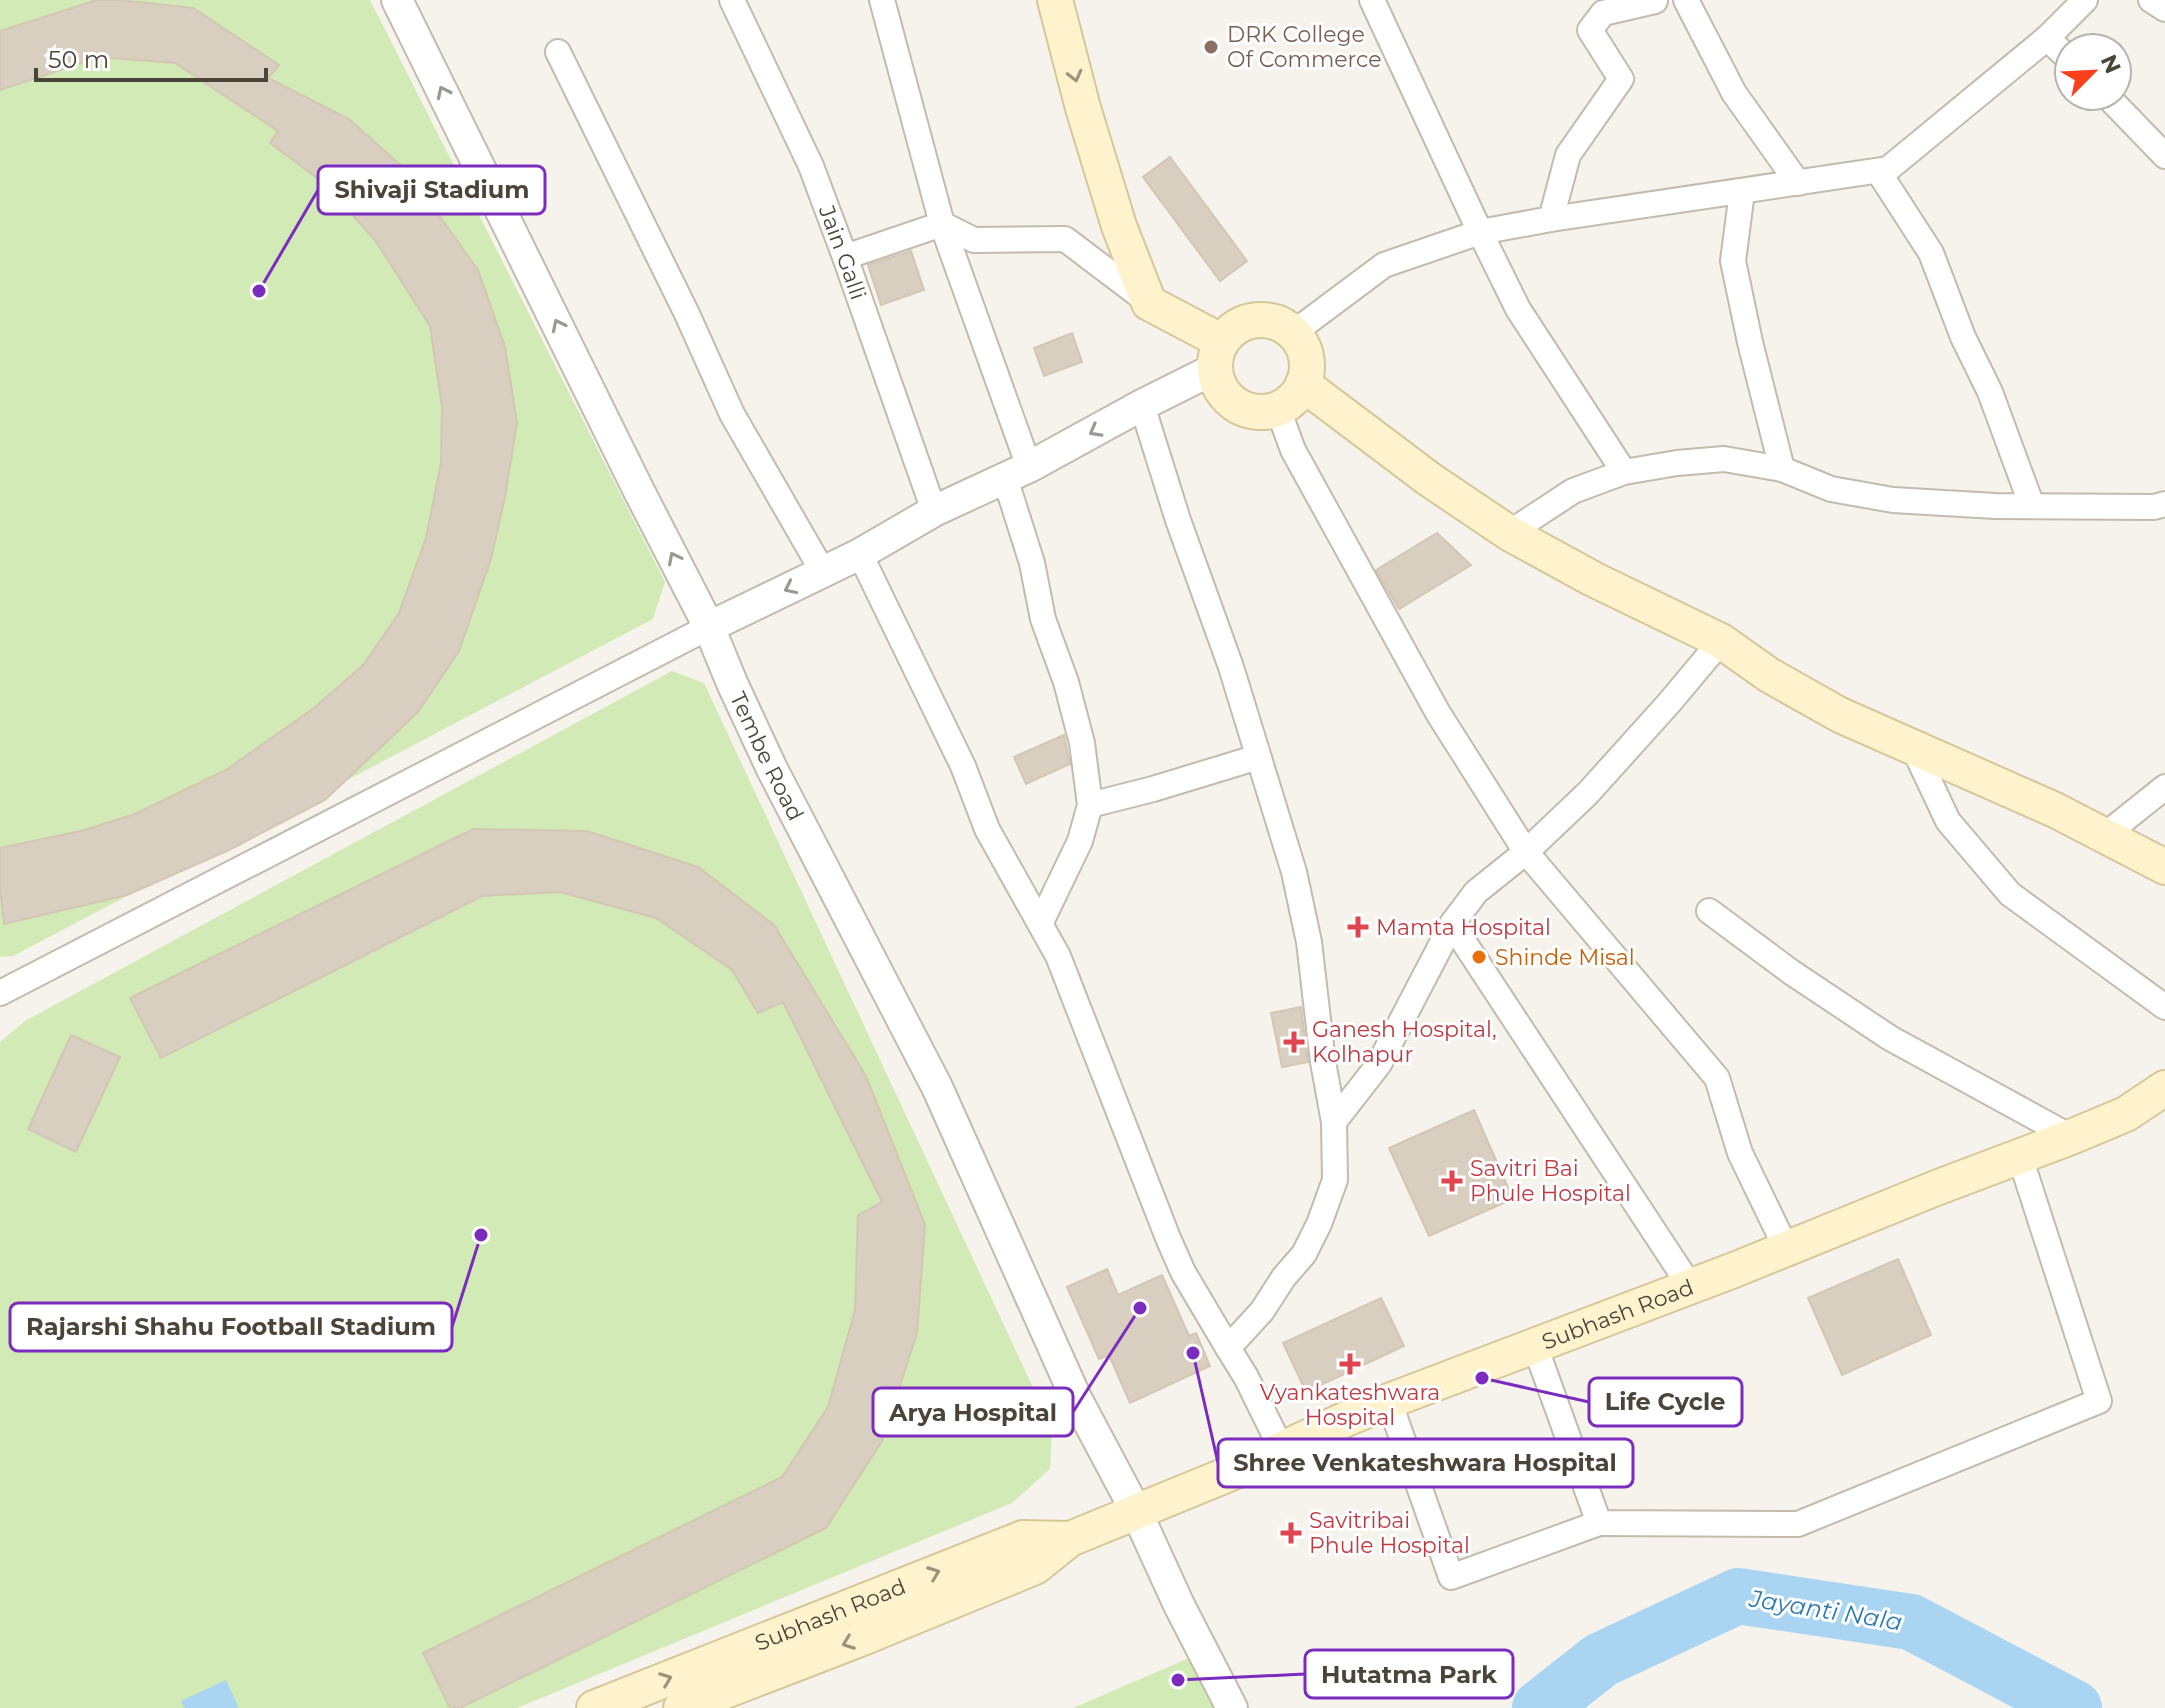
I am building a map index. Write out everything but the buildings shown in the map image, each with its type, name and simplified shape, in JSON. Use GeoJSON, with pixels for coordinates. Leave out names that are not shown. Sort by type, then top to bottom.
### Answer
{"type":"FeatureCollection","features":[{"type":"Feature","properties":{"kind":"main road"},"geometry":{"type":"LineString","coordinates":[[1055,0],[1083,108],[1119,226],[1149,303],[1218,355]]}},
{"type":"Feature","properties":{"kind":"main road"},"geometry":{"type":"LineString","coordinates":[[1255,319],[1269,320],[1293,333],[1302,345],[1307,371],[1297,395],[1278,409],[1253,412],[1231,402],[1222,392],[1218,355],[1230,330],[1255,319]]}},
{"type":"Feature","properties":{"kind":"main road"},"geometry":{"type":"LineString","coordinates":[[1303,384],[1429,479],[1509,533],[1593,579],[1721,641],[1769,675],[1840,715],[2055,810],[2165,867]]}},
{"type":"Feature","properties":{"kind":"main road","name":"Subhash Road"},"geometry":{"type":"LineString","coordinates":[[681,1708],[1035,1567],[1070,1539],[1137,1513],[1389,1401],[2071,1137],[2126,1114],[2165,1088]]}},
{"type":"Feature","properties":{"kind":"main road","name":"Subhash Road"},"geometry":{"type":"LineString","coordinates":[[594,1708],[1023,1538],[1070,1539]]}},
{"type":"Feature","properties":{"kind":"street","name":"Tembe Road"},"geometry":{"type":"LineString","coordinates":[[397,0],[709,627],[772,769],[937,1087],[1076,1398],[1137,1513],[1179,1605],[1232,1708]]}},
{"type":"Feature","properties":{"kind":"street","name":"Jain Galli"},"geometry":{"type":"LineString","coordinates":[[732,0],[811,166],[934,511]]}},
{"type":"Feature","properties":{"kind":"street"},"geometry":{"type":"LineString","coordinates":[[882,0],[942,224],[1017,473],[1043,619],[1066,682],[1082,743],[1090,805],[1080,841],[1041,922]]}},
{"type":"Feature","properties":{"kind":"street"},"geometry":{"type":"LineString","coordinates":[[1372,0],[1518,309],[1624,472]]}},
{"type":"Feature","properties":{"kind":"street"},"geometry":{"type":"LineString","coordinates":[[1551,219],[1568,155],[1621,79],[1590,30],[1603,13],[1656,0]]}},
{"type":"Feature","properties":{"kind":"street"},"geometry":{"type":"LineString","coordinates":[[1686,0],[1734,93],[1798,183]]}},
{"type":"Feature","properties":{"kind":"street"},"geometry":{"type":"LineString","coordinates":[[1293,333],[1384,265],[1480,232],[1888,169],[2047,38],[2085,0]]}},
{"type":"Feature","properties":{"kind":"street"},"geometry":{"type":"LineString","coordinates":[[2151,0],[2165,9]]}},
{"type":"Feature","properties":{"kind":"street"},"geometry":{"type":"LineString","coordinates":[[2047,38],[2053,44]]}},
{"type":"Feature","properties":{"kind":"street"},"geometry":{"type":"LineString","coordinates":[[558,52],[687,314],[732,414],[823,572]]}},
{"type":"Feature","properties":{"kind":"street"},"geometry":{"type":"LineString","coordinates":[[2122,112],[2165,156]]}},
{"type":"Feature","properties":{"kind":"street"},"geometry":{"type":"LineString","coordinates":[[1878,171],[1931,253],[1963,337],[1990,392],[2032,506]]}},
{"type":"Feature","properties":{"kind":"street"},"geometry":{"type":"LineString","coordinates":[[1742,192],[1733,261],[1782,469]]}},
{"type":"Feature","properties":{"kind":"street"},"geometry":{"type":"LineString","coordinates":[[845,257],[942,224],[974,240],[1065,239],[1149,303]]}},
{"type":"Feature","properties":{"kind":"street"},"geometry":{"type":"LineString","coordinates":[[0,993],[709,627],[860,554],[934,511],[1017,473],[1142,405],[1218,355]]}},
{"type":"Feature","properties":{"kind":"street"},"geometry":{"type":"LineString","coordinates":[[1142,405],[1178,520],[1231,667],[1294,872],[1309,942],[1323,1062],[1334,1122],[1335,1180],[1319,1224],[1304,1254],[1284,1277],[1262,1311],[1228,1348]]}},
{"type":"Feature","properties":{"kind":"street"},"geometry":{"type":"LineString","coordinates":[[1278,409],[1293,450],[1423,686],[1526,852],[1717,1078],[1740,1153],[1786,1248]]}},
{"type":"Feature","properties":{"kind":"street"},"geometry":{"type":"LineString","coordinates":[[1509,533],[1573,491],[1624,472],[1724,459],[1782,469],[1831,489],[1893,500],[1995,506],[2154,507],[2165,504]]}},
{"type":"Feature","properties":{"kind":"street"},"geometry":{"type":"LineString","coordinates":[[860,554],[963,766],[987,829],[1058,956],[1183,1272],[1246,1377],[1282,1450]]}},
{"type":"Feature","properties":{"kind":"street"},"geometry":{"type":"LineString","coordinates":[[1334,1122],[1379,1064],[1452,924],[1476,892],[1526,852],[1598,782],[1721,641]]}},
{"type":"Feature","properties":{"kind":"street"},"geometry":{"type":"LineString","coordinates":[[1914,749],[1948,821],[2010,894],[2165,1007]]}},
{"type":"Feature","properties":{"kind":"street"},"geometry":{"type":"LineString","coordinates":[[1090,805],[1258,757]]}},
{"type":"Feature","properties":{"kind":"street"},"geometry":{"type":"LineString","coordinates":[[2104,836],[2165,787]]}},
{"type":"Feature","properties":{"kind":"street"},"geometry":{"type":"LineString","coordinates":[[1709,911],[1791,972],[1890,1038],[2071,1137]]}},
{"type":"Feature","properties":{"kind":"street"},"geometry":{"type":"LineString","coordinates":[[1452,924],[1690,1286]]}},
{"type":"Feature","properties":{"kind":"street"},"geometry":{"type":"LineString","coordinates":[[1389,1401],[1451,1577],[1599,1523],[1798,1524],[2099,1401],[2020,1157]]}},
{"type":"Feature","properties":{"kind":"street"},"geometry":{"type":"LineString","coordinates":[[1535,1346],[1599,1523]]}},
{"type":"Feature","properties":{"kind":"green space"},"geometry":{"type":"Polygon","coordinates":[[[0,0],[370,0],[665,582],[653,619],[13,956],[0,957],[0,0]]]}},
{"type":"Feature","properties":{"kind":"green space"},"geometry":{"type":"Polygon","coordinates":[[[672,671],[704,683],[1052,1428],[1050,1469],[1012,1503],[517,1708],[0,1708],[0,1042],[25,1021],[672,671]]]}},
{"type":"Feature","properties":{"kind":"green space"},"geometry":{"type":"Polygon","coordinates":[[[1203,1652],[1232,1708],[1073,1708],[1203,1652]]]}},
{"type":"Feature","properties":{"kind":"water"},"geometry":{"type":"Polygon","coordinates":[[[226,1680],[239,1708],[185,1708],[181,1701],[226,1680]]]}},
{"type":"Feature","properties":{"kind":"waterway","name":"Jayanti Nala"},"geometry":{"type":"LineString","coordinates":[[1540,1708],[1601,1660],[1738,1596],[1911,1622],[2074,1708]]}},
{"type":"Feature","properties":{"kind":"place","name":"DRK College Of Commerce"},"geometry":{"type":"Point","coordinates":[1211,47]}},
{"type":"Feature","properties":{"kind":"place","name":"Shivaji Stadium"},"geometry":{"type":"Point","coordinates":[259,291]}},
{"type":"Feature","properties":{"kind":"place","name":"Mamta Hospital"},"geometry":{"type":"Point","coordinates":[1358,927]}},
{"type":"Feature","properties":{"kind":"place","name":"Shinde Misal"},"geometry":{"type":"Point","coordinates":[1479,957]}},
{"type":"Feature","properties":{"kind":"place","name":"Ganesh Hospital, Kolhapur"},"geometry":{"type":"Point","coordinates":[1294,1042]}},
{"type":"Feature","properties":{"kind":"place","name":"Savitri Bai Phule Hospital"},"geometry":{"type":"Point","coordinates":[1452,1181]}},
{"type":"Feature","properties":{"kind":"place","name":"Rajarshi Shahu Football Stadium"},"geometry":{"type":"Point","coordinates":[481,1235]}},
{"type":"Feature","properties":{"kind":"place","name":"Arya Hospital"},"geometry":{"type":"Point","coordinates":[1140,1308]}},
{"type":"Feature","properties":{"kind":"place","name":"Shree Venkateshwara Hospital"},"geometry":{"type":"Point","coordinates":[1193,1353]}},
{"type":"Feature","properties":{"kind":"place","name":"Vyankateshwara Hospital"},"geometry":{"type":"Point","coordinates":[1350,1364]}},
{"type":"Feature","properties":{"kind":"place","name":"Life Cycle"},"geometry":{"type":"Point","coordinates":[1482,1378]}},
{"type":"Feature","properties":{"kind":"place","name":"Savitribai Phule Hospital"},"geometry":{"type":"Point","coordinates":[1291,1533]}},
{"type":"Feature","properties":{"kind":"place","name":"Hutatma Park"},"geometry":{"type":"Point","coordinates":[1178,1680]}}]}
